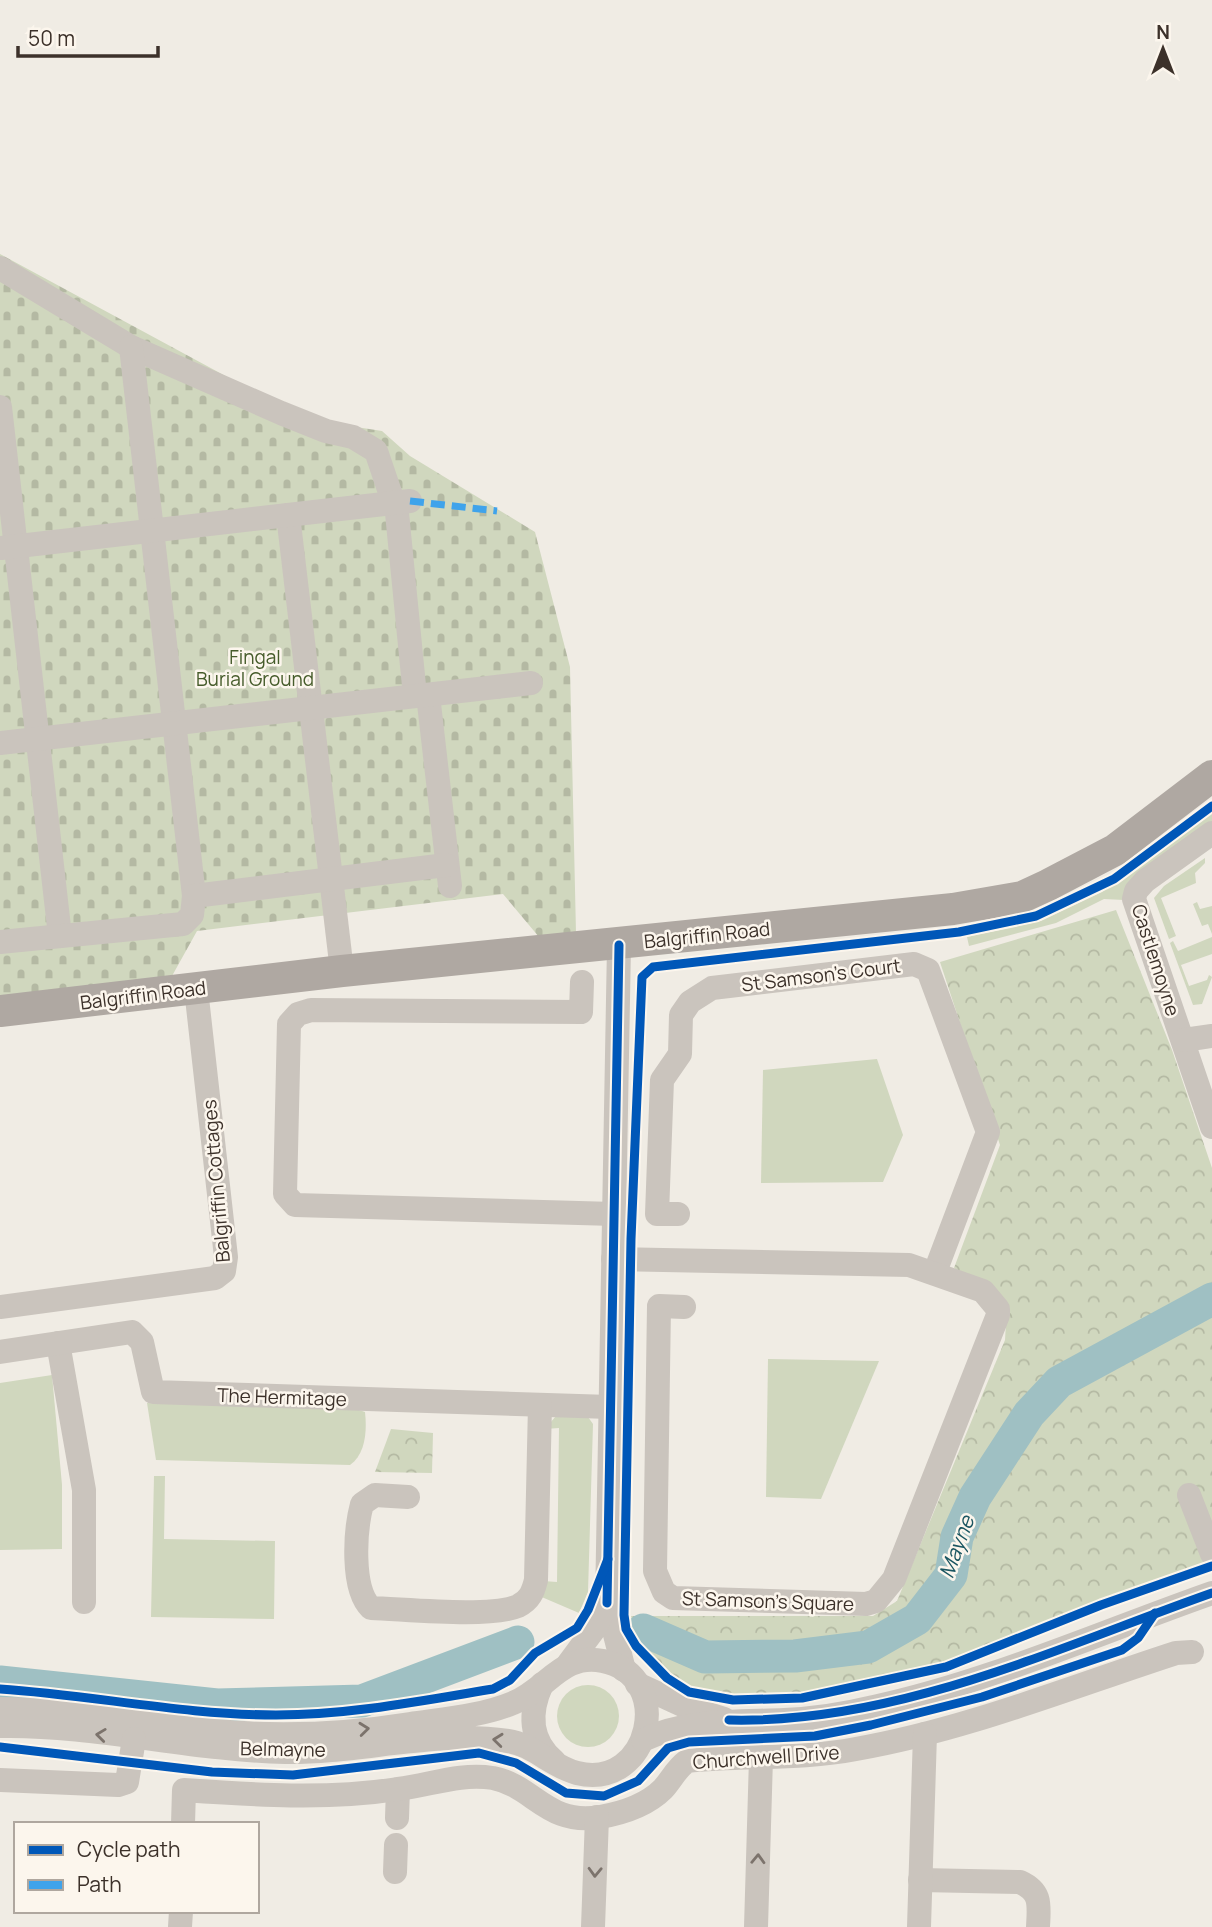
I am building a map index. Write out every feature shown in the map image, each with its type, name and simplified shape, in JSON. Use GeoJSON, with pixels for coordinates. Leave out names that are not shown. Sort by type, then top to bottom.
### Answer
{"type":"FeatureCollection","features":[{"type":"Feature","properties":{"kind":"main road","name":"Balgriffin Road"},"geometry":{"type":"LineString","coordinates":[[0,1011],[342,971],[953,909],[1022,897],[1115,850],[1212,776]]}},
{"type":"Feature","properties":{"kind":"street"},"geometry":{"type":"LineString","coordinates":[[0,268],[131,347],[281,413],[326,431],[354,437],[376,451],[402,502],[421,695],[448,876],[331,879],[194,895]]}},
{"type":"Feature","properties":{"kind":"street"},"geometry":{"type":"LineString","coordinates":[[0,942],[183,924],[192,915],[194,895],[131,347]]}},
{"type":"Feature","properties":{"kind":"street"},"geometry":{"type":"LineString","coordinates":[[0,407],[8,547],[37,739],[60,936]]}},
{"type":"Feature","properties":{"kind":"street"},"geometry":{"type":"LineString","coordinates":[[8,547],[402,502]]}},
{"type":"Feature","properties":{"kind":"street"},"geometry":{"type":"LineString","coordinates":[[288,515],[342,971]]}},
{"type":"Feature","properties":{"kind":"street"},"geometry":{"type":"LineString","coordinates":[[0,743],[531,683]]}},
{"type":"Feature","properties":{"kind":"street","name":"Castlemoyne"},"geometry":{"type":"LineString","coordinates":[[1212,833],[1144,881],[1136,891],[1135,899],[1212,1127]]}},
{"type":"Feature","properties":{"kind":"street"},"geometry":{"type":"LineString","coordinates":[[619,945],[607,1602],[631,1677],[646,1701],[648,1721],[643,1740]]}},
{"type":"Feature","properties":{"kind":"street","name":"St Samson's Court"},"geometry":{"type":"LineString","coordinates":[[678,1214],[657,1214],[660,1087],[680,1054],[679,1025],[690,1002],[712,988],[914,964],[928,970],[988,1132],[935,1272]]}},
{"type":"Feature","properties":{"kind":"street"},"geometry":{"type":"LineString","coordinates":[[582,982],[581,1012],[311,1010],[298,1014],[289,1024],[285,1194],[295,1205],[614,1214]]}},
{"type":"Feature","properties":{"kind":"street","name":"Balgriffin Cottages"},"geometry":{"type":"LineString","coordinates":[[0,1307],[215,1279],[224,1271],[226,1257],[196,989]]}},
{"type":"Feature","properties":{"kind":"street","name":"Castlemoyne"},"geometry":{"type":"LineString","coordinates":[[1184,1040],[1212,1036]]}},
{"type":"Feature","properties":{"kind":"street"},"geometry":{"type":"LineString","coordinates":[[613,1259],[909,1265],[935,1272]]}},
{"type":"Feature","properties":{"kind":"street","name":"St Samson's Square"},"geometry":{"type":"LineString","coordinates":[[684,1307],[659,1306],[655,1571],[664,1592],[673,1598],[866,1604],[876,1601],[894,1578],[998,1315],[998,1309],[983,1291],[935,1272]]}},
{"type":"Feature","properties":{"kind":"street","name":"The Hermitage"},"geometry":{"type":"LineString","coordinates":[[0,1352],[132,1332],[142,1342],[153,1392],[610,1407]]}},
{"type":"Feature","properties":{"kind":"street"},"geometry":{"type":"LineString","coordinates":[[58,1343],[84,1490],[84,1602]]}},
{"type":"Feature","properties":{"kind":"street"},"geometry":{"type":"LineString","coordinates":[[408,1496],[375,1495],[362,1504],[358,1521],[358,1585],[363,1601],[371,1608],[494,1610],[518,1606],[532,1596],[536,1580],[540,1405]]}},
{"type":"Feature","properties":{"kind":"street"},"geometry":{"type":"LineString","coordinates":[[1189,1495],[1212,1553]]}},
{"type":"Feature","properties":{"kind":"street","name":"Belmayne"},"geometry":{"type":"LineString","coordinates":[[4,1722],[134,1738],[285,1752],[364,1748],[447,1737],[483,1738],[512,1741],[560,1766],[585,1775],[599,1774],[617,1768],[633,1757],[643,1740],[680,1727],[729,1720],[787,1720],[885,1705],[1009,1666],[1212,1592]]}},
{"type":"Feature","properties":{"kind":"street"},"geometry":{"type":"LineString","coordinates":[[569,1663],[595,1628],[607,1602]]}},
{"type":"Feature","properties":{"kind":"street","name":"Churchwell Drive"},"geometry":{"type":"LineString","coordinates":[[183,1822],[184,1790],[271,1796],[398,1789],[449,1777],[477,1776],[501,1780],[548,1810],[571,1816],[597,1817],[646,1802],[687,1761],[855,1750],[925,1734],[1176,1653],[1192,1652]]}},
{"type":"Feature","properties":{"kind":"street","name":"Belmayne"},"geometry":{"type":"LineString","coordinates":[[4,1722],[52,1709],[217,1732],[345,1731],[407,1725],[515,1703],[555,1671],[569,1663],[589,1659],[607,1661],[689,1708],[729,1720]]}},
{"type":"Feature","properties":{"kind":"street"},"geometry":{"type":"LineString","coordinates":[[542,1684],[533,1710],[536,1738],[545,1754],[560,1766]]}},
{"type":"Feature","properties":{"kind":"street"},"geometry":{"type":"LineString","coordinates":[[0,1703],[52,1709]]}},
{"type":"Feature","properties":{"kind":"street"},"geometry":{"type":"LineString","coordinates":[[919,1927],[925,1734]]}},
{"type":"Feature","properties":{"kind":"street"},"geometry":{"type":"LineString","coordinates":[[0,1780],[118,1785],[127,1782],[134,1738]]}},
{"type":"Feature","properties":{"kind":"street"},"geometry":{"type":"LineString","coordinates":[[756,1927],[761,1758]]}},
{"type":"Feature","properties":{"kind":"street"},"geometry":{"type":"LineString","coordinates":[[397,1818],[398,1789]]}},
{"type":"Feature","properties":{"kind":"street"},"geometry":{"type":"LineString","coordinates":[[593,1927],[597,1817]]}},
{"type":"Feature","properties":{"kind":"street"},"geometry":{"type":"LineString","coordinates":[[395,1872],[396,1845]]}},
{"type":"Feature","properties":{"kind":"street"},"geometry":{"type":"LineString","coordinates":[[920,1880],[1020,1882],[1033,1888],[1039,1897],[1038,1927]]}},
{"type":"Feature","properties":{"kind":"green space","name":"Fingal Burial Ground"},"geometry":{"type":"Polygon","coordinates":[[[0,254],[305,419],[382,431],[410,456],[535,532],[570,667],[576,933],[539,937],[503,894],[197,931],[167,985],[0,1001],[0,254]]]}},
{"type":"Feature","properties":{"kind":"green space"},"geometry":{"type":"Polygon","coordinates":[[[1212,813],[1212,824],[1124,900],[1104,899],[1056,923],[969,946],[967,937],[1041,921],[1102,892],[1212,813]]]}},
{"type":"Feature","properties":{"kind":"green space"},"geometry":{"type":"Polygon","coordinates":[[[1205,858],[1205,863],[1195,873],[1196,883],[1161,898],[1176,936],[1169,939],[1154,898],[1164,886],[1205,858]]]}},
{"type":"Feature","properties":{"kind":"green space"},"geometry":{"type":"Polygon","coordinates":[[[1197,902],[1200,909],[1212,906],[1212,934],[1208,924],[1202,926],[1193,904],[1197,902]]]}},
{"type":"Feature","properties":{"kind":"green space"},"geometry":{"type":"Polygon","coordinates":[[[1116,910],[1172,1050],[1212,1168],[1212,1562],[1052,1619],[986,1650],[872,1682],[797,1695],[739,1697],[698,1691],[673,1676],[637,1640],[631,1616],[873,1616],[897,1601],[1005,1340],[1007,1306],[954,1268],[1000,1145],[940,962],[1116,910]]]}},
{"type":"Feature","properties":{"kind":"green space"},"geometry":{"type":"Polygon","coordinates":[[[1212,937],[1212,954],[1181,965],[1189,986],[1207,980],[1209,975],[1212,977],[1202,1004],[1193,1005],[1170,943],[1173,941],[1178,951],[1212,937]]]}},
{"type":"Feature","properties":{"kind":"green space"},"geometry":{"type":"Polygon","coordinates":[[[877,1059],[903,1135],[883,1182],[761,1183],[763,1070],[877,1059]]]}},
{"type":"Feature","properties":{"kind":"green space"},"geometry":{"type":"Polygon","coordinates":[[[768,1359],[879,1361],[821,1499],[766,1497],[768,1359]]]}},
{"type":"Feature","properties":{"kind":"green space"},"geometry":{"type":"Polygon","coordinates":[[[52,1375],[62,1485],[62,1549],[0,1550],[0,1383],[52,1375]]]}},
{"type":"Feature","properties":{"kind":"green space"},"geometry":{"type":"Polygon","coordinates":[[[147,1403],[356,1409],[365,1412],[364,1441],[359,1455],[350,1465],[156,1460],[147,1403]]]}},
{"type":"Feature","properties":{"kind":"green space"},"geometry":{"type":"Polygon","coordinates":[[[556,1416],[588,1417],[593,1424],[588,1592],[579,1613],[537,1595],[543,1581],[557,1582],[559,1428],[545,1429],[556,1416]]]}},
{"type":"Feature","properties":{"kind":"green space"},"geometry":{"type":"Polygon","coordinates":[[[391,1429],[433,1433],[432,1473],[375,1472],[391,1429]]]}},
{"type":"Feature","properties":{"kind":"green space"},"geometry":{"type":"Polygon","coordinates":[[[154,1476],[165,1476],[164,1539],[275,1541],[274,1619],[151,1617],[154,1476]]]}},
{"type":"Feature","properties":{"kind":"green space"},"geometry":{"type":"Polygon","coordinates":[[[582,1685],[594,1685],[610,1694],[617,1704],[617,1728],[610,1738],[594,1747],[582,1747],[571,1742],[562,1733],[557,1722],[557,1710],[562,1699],[571,1690],[582,1685]]]}},
{"type":"Feature","properties":{"kind":"waterway","name":"Mayne"},"geometry":{"type":"LineString","coordinates":[[643,1630],[705,1657],[795,1656],[868,1647],[917,1619],[951,1575],[957,1537],[975,1497],[1029,1414],[1059,1382],[1212,1299]]}},
{"type":"Feature","properties":{"kind":"waterway","name":"Mayne"},"geometry":{"type":"LineString","coordinates":[[0,1682],[217,1705],[362,1701],[518,1642]]}},
{"type":"Feature","properties":{"kind":"marked path"},"geometry":{"type":"LineString","coordinates":[[410,501],[497,511]]}},
{"type":"Feature","properties":{"kind":"cycle path"},"geometry":{"type":"LineString","coordinates":[[1212,806],[1114,879],[1036,916],[959,932],[653,967],[642,977],[631,1239],[624,1615],[626,1629],[636,1646],[667,1678],[689,1692],[733,1700],[802,1698],[946,1667],[1101,1605],[1212,1566]]}},
{"type":"Feature","properties":{"kind":"cycle path"},"geometry":{"type":"LineString","coordinates":[[607,1603],[619,945]]}},
{"type":"Feature","properties":{"kind":"cycle path"},"geometry":{"type":"LineString","coordinates":[[0,1689],[207,1712],[276,1715],[358,1710],[493,1689],[510,1680],[535,1653],[577,1628],[588,1610],[608,1559]]}},
{"type":"Feature","properties":{"kind":"cycle path"},"geometry":{"type":"LineString","coordinates":[[729,1720],[792,1718],[854,1710],[915,1696],[975,1679],[1212,1593]]}},
{"type":"Feature","properties":{"kind":"cycle path"},"geometry":{"type":"LineString","coordinates":[[0,1747],[212,1772],[293,1775],[479,1753],[516,1763],[566,1793],[604,1796],[638,1781],[668,1748],[689,1742],[815,1736],[982,1697],[1122,1650],[1138,1638],[1155,1613]]}}]}
